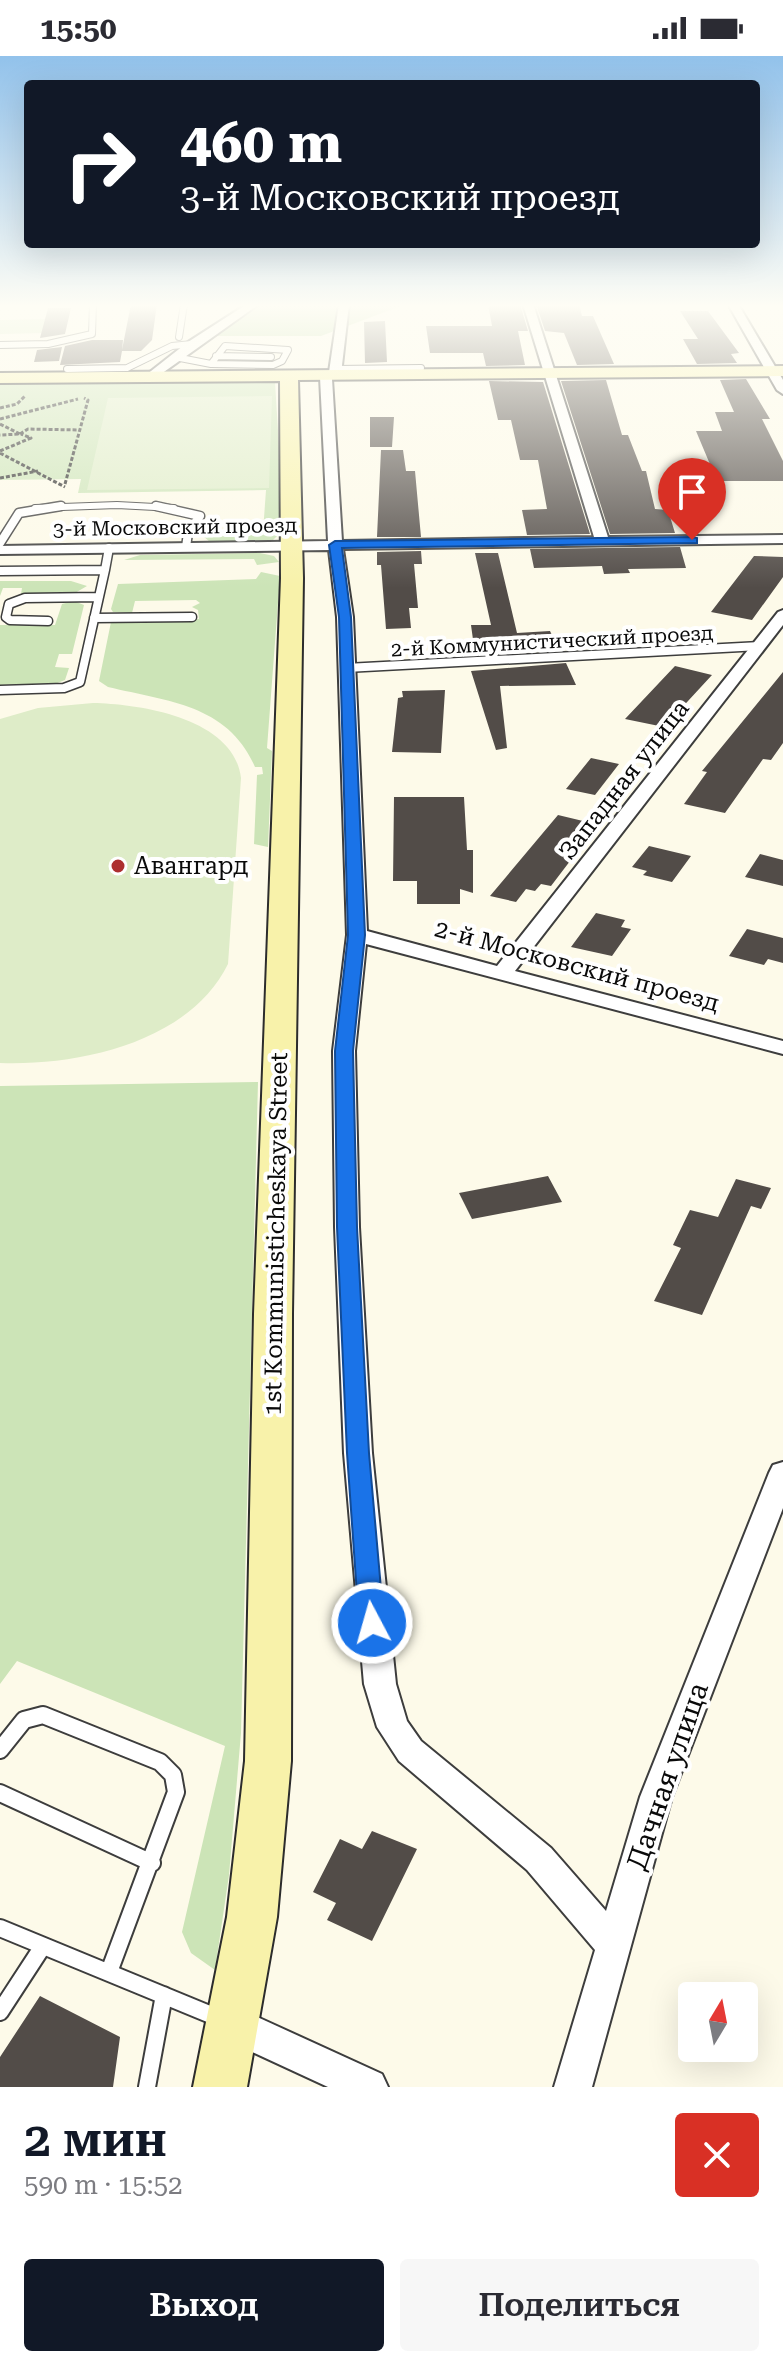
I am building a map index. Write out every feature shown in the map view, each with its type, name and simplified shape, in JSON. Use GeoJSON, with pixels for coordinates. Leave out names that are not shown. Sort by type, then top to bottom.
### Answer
{"type":"FeatureCollection","features":[{"type":"Feature","properties":{"kind":"street","name":"1st Kommunisticheskaya Street"},"geometry":{"type":"LineString","coordinates":[[220,2087],[259,1865],[268,1761],[273,1314],[292,545],[288,399]]}},
{"type":"Feature","properties":{"kind":"street"},"geometry":{"type":"LineString","coordinates":[[332,399],[335,545],[344,603],[357,935],[344,1051],[347,1227],[369,1602],[382,1693],[393,1727],[410,1751],[539,1859],[613,1945]]}},
{"type":"Feature","properties":{"kind":"street"},"geometry":{"type":"LineString","coordinates":[[556,399],[602,541]]}},
{"type":"Feature","properties":{"kind":"street","name":"3-й Московский проезд"},"geometry":{"type":"LineString","coordinates":[[0,550],[783,539]]}},
{"type":"Feature","properties":{"kind":"street","name":"Западная улица"},"geometry":{"type":"LineString","coordinates":[[502,973],[783,615]]}},
{"type":"Feature","properties":{"kind":"street","name":"2-й Московский проезд"},"geometry":{"type":"LineString","coordinates":[[357,935],[783,1048]]}},
{"type":"Feature","properties":{"kind":"street","name":"Дачная улица"},"geometry":{"type":"LineString","coordinates":[[573,2087],[672,1749],[783,1473]]}},
{"type":"Feature","properties":{"kind":"street"},"geometry":{"type":"LineString","coordinates":[[233,2024],[369,2087]]}},
{"type":"Feature","properties":{"kind":"lane"},"geometry":{"type":"LineString","coordinates":[[0,543],[19,513],[60,507],[156,506],[193,511],[200,516],[188,533],[186,547]]}},
{"type":"Feature","properties":{"kind":"lane"},"geometry":{"type":"LineString","coordinates":[[0,690],[64,688],[80,682],[109,548]]}},
{"type":"Feature","properties":{"kind":"lane"},"geometry":{"type":"LineString","coordinates":[[0,571],[105,570]]}},
{"type":"Feature","properties":{"kind":"lane"},"geometry":{"type":"LineString","coordinates":[[48,621],[10,620],[6,617],[9,604],[25,598],[98,597]]}},
{"type":"Feature","properties":{"kind":"lane"},"geometry":{"type":"LineString","coordinates":[[94,618],[192,617]]}},
{"type":"Feature","properties":{"kind":"lane","name":"2-й Коммунистический проезд"},"geometry":{"type":"LineString","coordinates":[[346,668],[760,646]]}},
{"type":"Feature","properties":{"kind":"lane"},"geometry":{"type":"LineString","coordinates":[[0,1750],[24,1720],[43,1715],[160,1762],[173,1775],[176,1792],[109,1972]]}},
{"type":"Feature","properties":{"kind":"lane"},"geometry":{"type":"LineString","coordinates":[[0,1793],[152,1863]]}},
{"type":"Feature","properties":{"kind":"lane"},"geometry":{"type":"LineString","coordinates":[[0,1928],[233,2024]]}},
{"type":"Feature","properties":{"kind":"lane"},"geometry":{"type":"LineString","coordinates":[[0,2012],[43,1946]]}},
{"type":"Feature","properties":{"kind":"lane"},"geometry":{"type":"LineString","coordinates":[[147,2087],[164,1995]]}},
{"type":"Feature","properties":{"kind":"path"},"geometry":{"type":"LineString","coordinates":[[0,406],[23,399]]}},
{"type":"Feature","properties":{"kind":"path"},"geometry":{"type":"LineString","coordinates":[[0,422],[80,399]]}},
{"type":"Feature","properties":{"kind":"path"},"geometry":{"type":"LineString","coordinates":[[60,507],[88,400],[85,399]]}},
{"type":"Feature","properties":{"kind":"path"},"geometry":{"type":"LineString","coordinates":[[0,422],[31,438],[0,452]]}},
{"type":"Feature","properties":{"kind":"path"},"geometry":{"type":"LineString","coordinates":[[0,435],[20,434],[28,429],[80,430]]}},
{"type":"Feature","properties":{"kind":"path"},"geometry":{"type":"LineString","coordinates":[[0,452],[65,484]]}},
{"type":"Feature","properties":{"kind":"path"},"geometry":{"type":"LineString","coordinates":[[0,478],[38,471]]}},
{"type":"Feature","properties":{"kind":"green space"},"geometry":{"type":"Polygon","coordinates":[[[0,399],[276,399],[284,529],[272,541],[210,542],[203,536],[209,532],[263,532],[266,490],[78,493],[81,479],[0,480],[0,399]]]}},
{"type":"Feature","properties":{"kind":"green space"},"geometry":{"type":"Polygon","coordinates":[[[108,399],[272,399],[269,488],[87,490],[108,399]]]}},
{"type":"Feature","properties":{"kind":"green space"},"geometry":{"type":"Polygon","coordinates":[[[260,553],[274,556],[279,562],[257,565],[254,559],[124,560],[140,555],[260,553]]]}},
{"type":"Feature","properties":{"kind":"green space"},"geometry":{"type":"Polygon","coordinates":[[[261,572],[280,576],[267,748],[272,751],[268,847],[254,844],[257,775],[263,774],[262,767],[255,767],[244,746],[230,730],[195,709],[108,687],[99,681],[111,622],[199,619],[198,610],[192,607],[200,603],[196,600],[135,601],[132,613],[113,612],[111,609],[118,584],[256,579],[261,572]]]}},
{"type":"Feature","properties":{"kind":"green space"},"geometry":{"type":"Polygon","coordinates":[[[0,581],[71,581],[87,586],[75,593],[21,594],[22,588],[3,588],[0,596],[0,581]]]}},
{"type":"Feature","properties":{"kind":"green space"},"geometry":{"type":"Polygon","coordinates":[[[74,601],[84,605],[72,654],[59,654],[55,667],[69,668],[65,680],[55,684],[0,685],[0,625],[55,625],[62,604],[74,601]]]}},
{"type":"Feature","properties":{"kind":"green space","name":"Авангард"},"geometry":{"type":"Polygon","coordinates":[[[93,703],[159,711],[182,718],[222,741],[235,758],[241,778],[228,964],[211,991],[187,1013],[129,1044],[64,1060],[0,1063],[0,719],[38,708],[93,703]]]}},
{"type":"Feature","properties":{"kind":"green space"},"geometry":{"type":"Polygon","coordinates":[[[258,1082],[241,1733],[229,1875],[215,1970],[191,1953],[182,1932],[225,1746],[17,1661],[0,1684],[0,1086],[258,1082]]]}},
{"type":"Feature","properties":{"kind":"building"},"geometry":{"type":"Polygon","coordinates":[[[493,399],[548,399],[590,534],[527,535],[522,510],[547,509],[538,460],[520,460],[511,420],[498,420],[493,399]]]}},
{"type":"Feature","properties":{"kind":"building"},"geometry":{"type":"Polygon","coordinates":[[[567,399],[611,399],[622,435],[628,435],[642,471],[646,471],[655,509],[668,510],[675,533],[610,534],[567,399]]]}},
{"type":"Feature","properties":{"kind":"building"},"geometry":{"type":"Polygon","coordinates":[[[728,399],[758,399],[770,419],[762,419],[783,461],[783,481],[717,481],[696,431],[722,431],[715,412],[734,412],[728,399]]]}},
{"type":"Feature","properties":{"kind":"building"},"geometry":{"type":"Polygon","coordinates":[[[370,417],[394,417],[392,447],[370,447],[370,417]]]}},
{"type":"Feature","properties":{"kind":"building"},"geometry":{"type":"Polygon","coordinates":[[[381,450],[403,450],[406,471],[415,471],[421,537],[377,537],[381,450]]]}},
{"type":"Feature","properties":{"kind":"building"},"geometry":{"type":"Polygon","coordinates":[[[680,547],[686,568],[628,569],[630,573],[604,574],[602,566],[534,568],[530,549],[680,547]]]}},
{"type":"Feature","properties":{"kind":"building"},"geometry":{"type":"Polygon","coordinates":[[[421,551],[422,564],[414,564],[418,608],[409,608],[411,628],[386,629],[381,565],[377,565],[377,552],[421,551]]]}},
{"type":"Feature","properties":{"kind":"building"},"geometry":{"type":"Polygon","coordinates":[[[475,553],[498,553],[517,633],[550,631],[559,650],[475,654],[471,625],[491,625],[475,553]]]}},
{"type":"Feature","properties":{"kind":"building"},"geometry":{"type":"Polygon","coordinates":[[[754,556],[783,557],[783,577],[752,620],[711,612],[754,556]]]}},
{"type":"Feature","properties":{"kind":"building"},"geometry":{"type":"Polygon","coordinates":[[[566,663],[576,685],[500,686],[507,748],[496,750],[471,671],[566,663]]]}},
{"type":"Feature","properties":{"kind":"building"},"geometry":{"type":"Polygon","coordinates":[[[675,666],[712,675],[664,727],[625,719],[675,666]]]}},
{"type":"Feature","properties":{"kind":"building"},"geometry":{"type":"Polygon","coordinates":[[[783,672],[783,743],[771,760],[763,759],[725,813],[684,804],[707,772],[702,771],[783,672]]]}},
{"type":"Feature","properties":{"kind":"building"},"geometry":{"type":"Polygon","coordinates":[[[445,690],[441,753],[392,752],[398,698],[403,697],[402,691],[445,690]]]}},
{"type":"Feature","properties":{"kind":"building"},"geometry":{"type":"Polygon","coordinates":[[[591,758],[619,764],[595,795],[566,789],[591,758]]]}},
{"type":"Feature","properties":{"kind":"building"},"geometry":{"type":"Polygon","coordinates":[[[394,797],[464,797],[467,850],[473,850],[473,893],[460,889],[460,904],[417,904],[417,881],[393,881],[394,797]]]}},
{"type":"Feature","properties":{"kind":"building"},"geometry":{"type":"Polygon","coordinates":[[[558,815],[583,821],[568,840],[583,844],[551,886],[541,884],[535,891],[526,889],[516,902],[490,896],[558,815]]]}},
{"type":"Feature","properties":{"kind":"building"},"geometry":{"type":"Polygon","coordinates":[[[649,846],[691,856],[672,882],[643,875],[647,871],[632,867],[649,846]]]}},
{"type":"Feature","properties":{"kind":"building"},"geometry":{"type":"Polygon","coordinates":[[[760,854],[783,860],[783,886],[745,877],[760,854]]]}},
{"type":"Feature","properties":{"kind":"building"},"geometry":{"type":"Polygon","coordinates":[[[596,913],[625,920],[621,927],[631,929],[612,956],[571,947],[596,913]]]}},
{"type":"Feature","properties":{"kind":"building"},"geometry":{"type":"Polygon","coordinates":[[[747,929],[783,938],[783,963],[768,959],[764,965],[729,956],[747,929]]]}},
{"type":"Feature","properties":{"kind":"building"},"geometry":{"type":"Polygon","coordinates":[[[548,1176],[562,1202],[472,1219],[459,1193],[548,1176]]]}},
{"type":"Feature","properties":{"kind":"building"},"geometry":{"type":"Polygon","coordinates":[[[736,1179],[771,1188],[761,1209],[751,1206],[702,1315],[654,1301],[681,1248],[673,1245],[690,1210],[718,1217],[736,1179]]]}},
{"type":"Feature","properties":{"kind":"building"},"geometry":{"type":"Polygon","coordinates":[[[372,1831],[417,1849],[372,1941],[327,1920],[336,1903],[313,1892],[340,1839],[362,1849],[372,1831]]]}},
{"type":"Feature","properties":{"kind":"building"},"geometry":{"type":"Polygon","coordinates":[[[40,1996],[120,2037],[113,2087],[0,2087],[0,2057],[40,1996]]]}},
{"type":"Feature","properties":{"kind":"place","name":"Авангард"},"geometry":{"type":"Point","coordinates":[118,866]}},
{"type":"Feature","properties":{"kind":"route"},"geometry":{"type":"LineString","coordinates":[[372,1623],[358,1453],[347,1227],[344,1051],[357,935],[345,617],[335,545],[692,540]]}}]}
